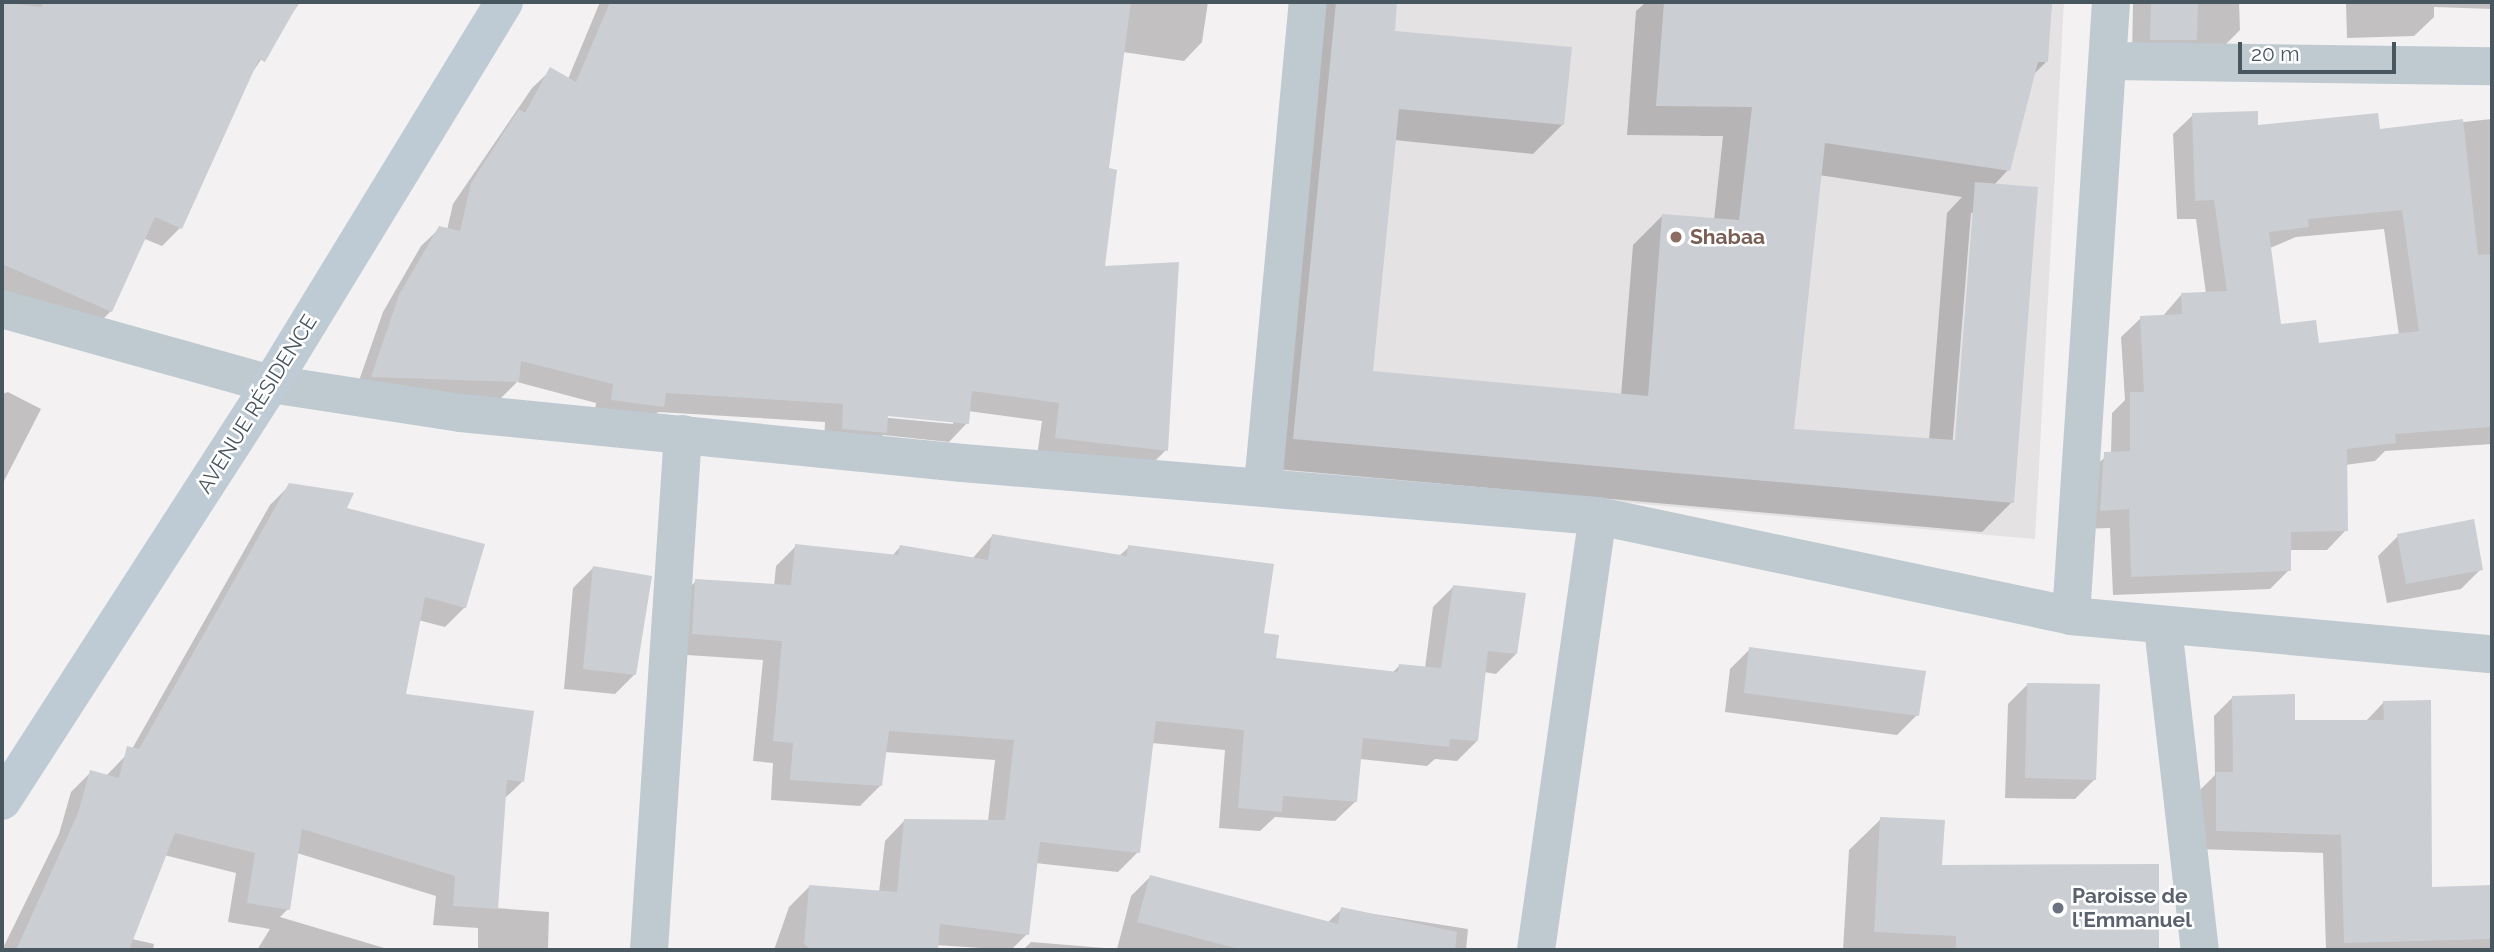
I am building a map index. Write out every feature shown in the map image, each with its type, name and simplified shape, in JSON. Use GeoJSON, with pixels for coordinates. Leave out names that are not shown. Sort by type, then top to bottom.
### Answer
{"type":"FeatureCollection","features":[{"type":"Feature","properties":{"kind":"main road","name":"AVENUE RÉSIDENCE"},"geometry":{"type":"LineString","coordinates":[[2,801],[271,384],[504,2]]}},
{"type":"Feature","properties":{"kind":"street"},"geometry":{"type":"LineString","coordinates":[[1263,485],[1308,2]]}},
{"type":"Feature","properties":{"kind":"street"},"geometry":{"type":"LineString","coordinates":[[2071,616],[2111,61],[2110,2]]}},
{"type":"Feature","properties":{"kind":"street"},"geometry":{"type":"LineString","coordinates":[[2111,61],[2492,66]]}},
{"type":"Feature","properties":{"kind":"street"},"geometry":{"type":"LineString","coordinates":[[2,309],[271,384],[461,413],[963,464],[1263,485],[1598,516],[2071,616],[2163,627],[2492,654]]}},
{"type":"Feature","properties":{"kind":"street"},"geometry":{"type":"LineString","coordinates":[[649,950],[683,434]]}},
{"type":"Feature","properties":{"kind":"street"},"geometry":{"type":"LineString","coordinates":[[1536,950],[1598,516]]}},
{"type":"Feature","properties":{"kind":"street"},"geometry":{"type":"LineString","coordinates":[[2163,627],[2200,950]]}},
{"type":"Feature","properties":{"kind":"shaded area","name":"Shabaa"},"geometry":{"type":"Polygon","coordinates":[[[1319,2],[2064,2],[2035,539],[1283,472],[1319,2]]]}},
{"type":"Feature","properties":{"kind":"building"},"geometry":{"type":"Polygon","coordinates":[[[2,2],[42,7],[43,2],[299,2],[265,62],[259,59],[182,229],[155,217],[112,312],[2,264],[2,2]]]}},
{"type":"Feature","properties":{"kind":"building"},"geometry":{"type":"Polygon","coordinates":[[[610,2],[1131,2],[1109,168],[1117,170],[1105,266],[1179,262],[1168,451],[1055,438],[1059,403],[972,391],[969,424],[888,416],[887,433],[842,429],[843,404],[666,393],[664,407],[611,400],[613,384],[521,361],[519,382],[371,377],[399,295],[439,226],[460,231],[471,183],[519,109],[525,113],[550,67],[576,82],[610,2]]]}},
{"type":"Feature","properties":{"kind":"building"},"geometry":{"type":"Polygon","coordinates":[[[1336,2],[1397,2],[1395,31],[1572,47],[1564,125],[1399,109],[1373,371],[1648,396],[1662,214],[1739,220],[1752,107],[1656,106],[1664,2],[2052,2],[2048,62],[2038,62],[2010,171],[1825,143],[1794,429],[1955,440],[1975,182],[2038,187],[2014,503],[1293,439],[1336,2]]]}},
{"type":"Feature","properties":{"kind":"building"},"geometry":{"type":"Polygon","coordinates":[[[2151,2],[2198,2],[2197,40],[2150,40],[2151,2]]]}},
{"type":"Feature","properties":{"kind":"building"},"geometry":{"type":"Polygon","coordinates":[[[2258,111],[2258,125],[2378,113],[2380,129],[2463,119],[2478,255],[2492,254],[2492,427],[2395,434],[2396,443],[2347,449],[2348,531],[2291,532],[2291,571],[2131,577],[2129,509],[2100,511],[2104,452],[2130,451],[2130,392],[2144,392],[2140,316],[2182,314],[2181,293],[2227,291],[2214,200],[2195,201],[2192,113],[2258,111]],[[2402,210],[2308,219],[2309,227],[2269,232],[2281,324],[2316,320],[2319,343],[2419,331],[2402,210]]]}},
{"type":"Feature","properties":{"kind":"building"},"geometry":{"type":"Polygon","coordinates":[[[289,483],[354,493],[347,508],[485,544],[466,608],[425,597],[406,694],[534,711],[524,782],[507,780],[498,909],[453,906],[455,876],[302,829],[290,910],[247,903],[255,853],[175,833],[129,950],[16,950],[78,813],[90,770],[119,778],[127,746],[139,749],[289,483]]]}},
{"type":"Feature","properties":{"kind":"building"},"geometry":{"type":"Polygon","coordinates":[[[2474,519],[2483,570],[2406,584],[2397,534],[2474,519]]]}},
{"type":"Feature","properties":{"kind":"building"},"geometry":{"type":"Polygon","coordinates":[[[992,534],[1127,556],[1128,545],[1274,564],[1264,633],[1279,635],[1276,658],[1398,672],[1399,664],[1441,668],[1453,585],[1526,593],[1517,654],[1488,651],[1478,741],[1450,739],[1449,747],[1363,738],[1357,802],[1283,796],[1282,812],[1238,808],[1244,730],[1156,721],[1140,853],[1040,842],[1029,935],[940,924],[938,950],[811,950],[804,944],[809,885],[897,892],[904,819],[1005,820],[1014,740],[889,731],[882,786],[790,780],[793,743],[773,741],[782,641],[692,634],[695,579],[791,585],[795,544],[898,555],[900,545],[988,560],[992,534]]]}},
{"type":"Feature","properties":{"kind":"building"},"geometry":{"type":"Polygon","coordinates":[[[593,566],[652,576],[636,675],[583,669],[593,566]]]}},
{"type":"Feature","properties":{"kind":"building"},"geometry":{"type":"Polygon","coordinates":[[[1749,647],[1926,671],[1919,716],[1744,693],[1749,647]]]}},
{"type":"Feature","properties":{"kind":"building"},"geometry":{"type":"Polygon","coordinates":[[[2027,683],[2100,684],[2096,780],[2025,778],[2027,683]]]}},
{"type":"Feature","properties":{"kind":"building"},"geometry":{"type":"Polygon","coordinates":[[[2295,694],[2295,720],[2384,720],[2383,701],[2431,700],[2432,887],[2492,885],[2492,939],[2344,943],[2341,835],[2216,831],[2216,772],[2233,772],[2232,696],[2295,694]]]}},
{"type":"Feature","properties":{"kind":"building","name":"Paroisse de l'Emmanuel"},"geometry":{"type":"Polygon","coordinates":[[[1880,817],[1945,820],[1942,865],[2159,864],[2159,950],[1956,950],[1956,936],[1874,932],[1880,817]]]}},
{"type":"Feature","properties":{"kind":"building"},"geometry":{"type":"Polygon","coordinates":[[[1150,875],[1338,924],[1341,907],[1457,932],[1455,950],[1242,950],[1137,922],[1150,875]]]}},
{"type":"Feature","properties":{"kind":"place","name":"Shabaa"},"geometry":{"type":"Point","coordinates":[1676,237]}},
{"type":"Feature","properties":{"kind":"place","name":"Paroisse de l'Emmanuel"},"geometry":{"type":"Point","coordinates":[2058,908]}}]}
